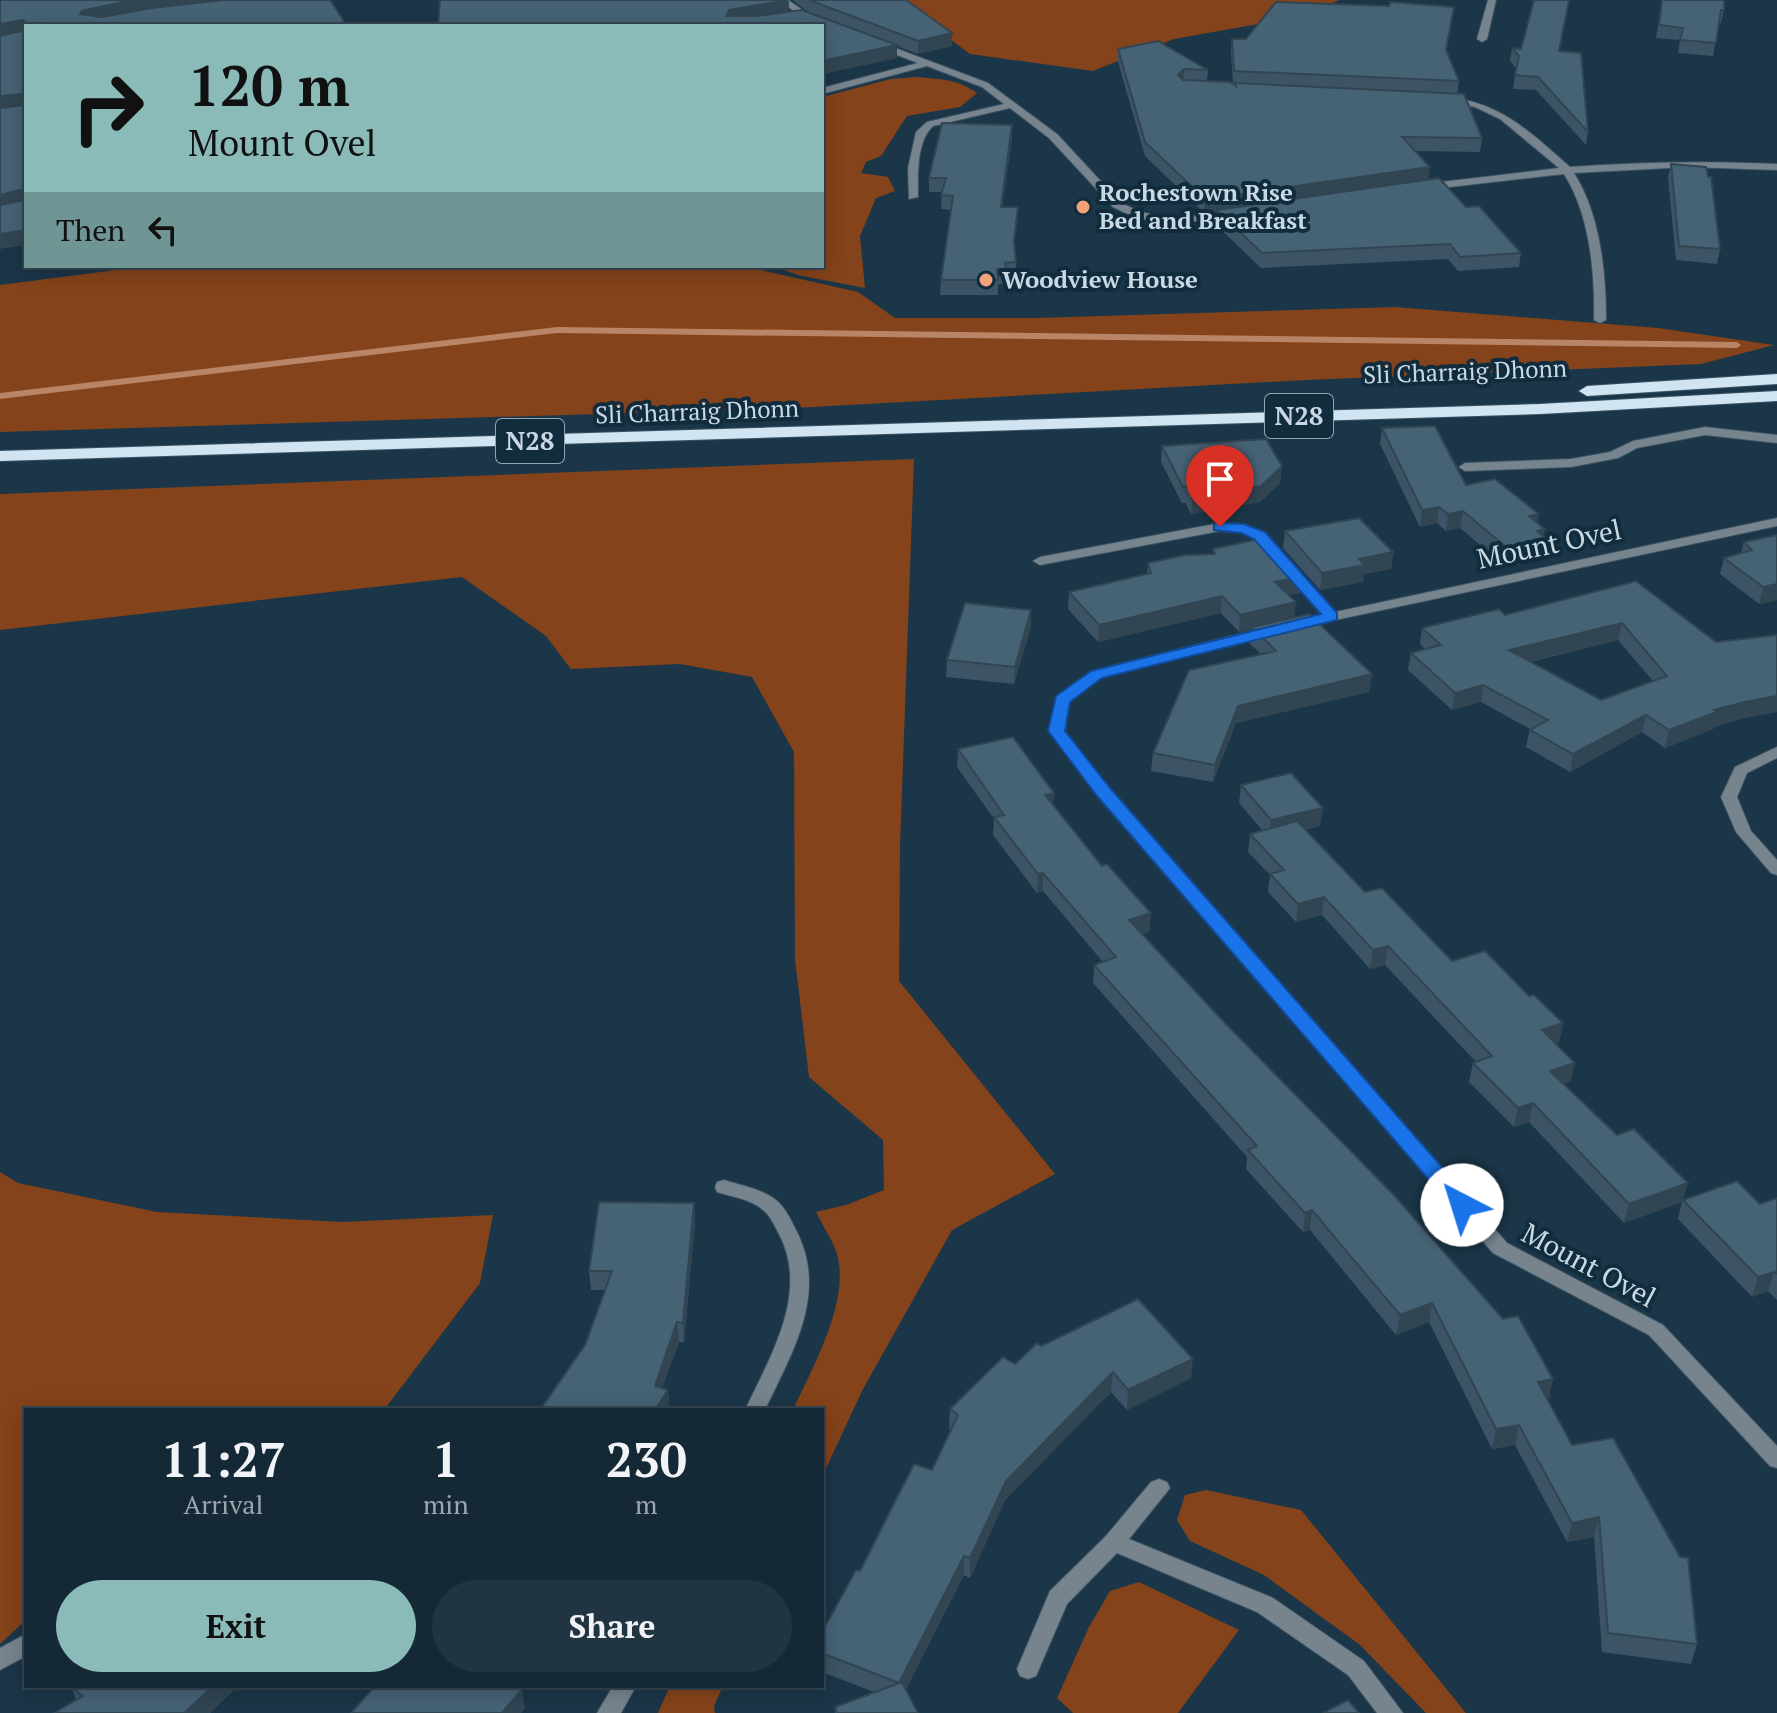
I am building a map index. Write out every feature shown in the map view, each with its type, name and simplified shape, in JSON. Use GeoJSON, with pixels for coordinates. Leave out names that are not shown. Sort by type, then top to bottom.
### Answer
{"type":"FeatureCollection","features":[{"type":"Feature","properties":{"kind":"highway","name":"Sli Charraig Dhonn"},"geometry":{"type":"LineString","coordinates":[[1059,424],[1308,403],[1553,394],[1777,379]]}},
{"type":"Feature","properties":{"kind":"highway","name":"Sli Charraig Dhonn"},"geometry":{"type":"LineString","coordinates":[[0,456],[1524,409],[1777,396]]}},
{"type":"Feature","properties":{"kind":"street"},"geometry":{"type":"LineString","coordinates":[[782,0],[800,17],[819,22]]}},
{"type":"Feature","properties":{"kind":"street"},"geometry":{"type":"LineString","coordinates":[[1482,39],[1492,0]]}},
{"type":"Feature","properties":{"kind":"street"},"geometry":{"type":"LineString","coordinates":[[862,38],[985,85],[1053,136],[1117,205],[1138,215],[1164,220],[1200,220],[1249,214]]}},
{"type":"Feature","properties":{"kind":"street"},"geometry":{"type":"LineString","coordinates":[[824,90],[925,64]]}},
{"type":"Feature","properties":{"kind":"street"},"geometry":{"type":"LineString","coordinates":[[1440,99],[1478,104],[1497,111],[1567,169],[1578,190],[1591,233],[1601,296],[1600,320]]}},
{"type":"Feature","properties":{"kind":"street"},"geometry":{"type":"LineString","coordinates":[[913,197],[913,168],[921,132],[930,124],[1012,105]]}},
{"type":"Feature","properties":{"kind":"street"},"geometry":{"type":"LineString","coordinates":[[1418,188],[1625,164],[1708,163],[1777,167]]}},
{"type":"Feature","properties":{"kind":"street"},"geometry":{"type":"LineString","coordinates":[[1465,467],[1571,463],[1614,455],[1633,445],[1705,431],[1777,439]]}},
{"type":"Feature","properties":{"kind":"street","name":"Mount Ovel"},"geometry":{"type":"LineString","coordinates":[[1777,522],[1331,616],[1097,674],[1062,700],[1057,731],[1103,792],[1500,1248],[1656,1330],[1777,1460]]}},
{"type":"Feature","properties":{"kind":"street"},"geometry":{"type":"LineString","coordinates":[[1040,561],[1220,527],[1244,528],[1260,535],[1331,616]]}},
{"type":"Feature","properties":{"kind":"street"},"geometry":{"type":"LineString","coordinates":[[1777,752],[1740,770],[1729,797],[1744,832],[1777,870]]}},
{"type":"Feature","properties":{"kind":"street"},"geometry":{"type":"LineString","coordinates":[[724,1187],[770,1205],[797,1244],[802,1270],[800,1300],[787,1340],[756,1408]]}},
{"type":"Feature","properties":{"kind":"street"},"geometry":{"type":"LineString","coordinates":[[1028,1669],[1058,1598],[1114,1542],[1159,1488]]}},
{"type":"Feature","properties":{"kind":"street"},"geometry":{"type":"LineString","coordinates":[[1114,1542],[1265,1605],[1356,1668],[1391,1713]]}},
{"type":"Feature","properties":{"kind":"street"},"geometry":{"type":"LineString","coordinates":[[0,1660],[24,1645]]}},
{"type":"Feature","properties":{"kind":"street"},"geometry":{"type":"LineString","coordinates":[[609,1713],[624,1688]]}},
{"type":"Feature","properties":{"kind":"shaded area"},"geometry":{"type":"Polygon","coordinates":[[[898,0],[1339,0],[1303,16],[1174,39],[1093,71],[970,54],[898,0]]]}},
{"type":"Feature","properties":{"kind":"shaded area"},"geometry":{"type":"Polygon","coordinates":[[[891,79],[940,79],[955,82],[977,93],[960,107],[907,116],[881,156],[866,162],[861,173],[888,177],[895,191],[876,198],[860,236],[865,288],[778,268],[824,268],[824,96],[891,79]]]}},
{"type":"Feature","properties":{"kind":"shaded area"},"geometry":{"type":"Polygon","coordinates":[[[132,268],[761,268],[858,292],[895,318],[1037,318],[1395,307],[1658,328],[1774,345],[1701,364],[1306,380],[794,408],[0,432],[0,285],[132,268]]]}},
{"type":"Feature","properties":{"kind":"shaded area"},"geometry":{"type":"Polygon","coordinates":[[[914,459],[900,846],[899,981],[1055,1174],[952,1230],[862,1391],[824,1473],[824,1408],[794,1408],[820,1353],[839,1290],[840,1270],[836,1251],[816,1212],[846,1205],[884,1190],[883,1140],[809,1077],[795,959],[794,752],[752,677],[680,664],[571,669],[546,636],[462,577],[0,630],[0,494],[914,459]]]}},
{"type":"Feature","properties":{"kind":"shaded area"},"geometry":{"type":"Polygon","coordinates":[[[0,1172],[18,1183],[157,1212],[343,1222],[493,1215],[480,1283],[386,1408],[24,1408],[24,1622],[0,1644],[0,1172]]]}},
{"type":"Feature","properties":{"kind":"shaded area"},"geometry":{"type":"Polygon","coordinates":[[[1206,1490],[1301,1510],[1466,1713],[1426,1713],[1360,1645],[1264,1575],[1190,1541],[1177,1520],[1185,1495],[1206,1490]]]}},
{"type":"Feature","properties":{"kind":"shaded area"},"geometry":{"type":"Polygon","coordinates":[[[1139,1582],[1239,1630],[1178,1713],[1073,1713],[1057,1698],[1089,1627],[1110,1591],[1139,1582]]]}},
{"type":"Feature","properties":{"kind":"shaded area"},"geometry":{"type":"Polygon","coordinates":[[[669,1688],[722,1688],[714,1706],[715,1713],[658,1713],[669,1688]]]}},
{"type":"Feature","properties":{"kind":"building"},"geometry":{"type":"Polygon","coordinates":[[[0,0],[132,0],[80,14],[102,17],[224,0],[330,0],[346,24],[26,24],[23,20],[0,24],[0,0]]]}},
{"type":"Feature","properties":{"kind":"building"},"geometry":{"type":"Polygon","coordinates":[[[440,0],[788,0],[729,10],[727,16],[802,10],[897,45],[824,61],[824,24],[438,24],[440,0]]]}},
{"type":"Feature","properties":{"kind":"building"},"geometry":{"type":"Polygon","coordinates":[[[809,0],[906,0],[952,33],[918,41],[809,0]]]}},
{"type":"Feature","properties":{"kind":"building"},"geometry":{"type":"Polygon","coordinates":[[[1534,0],[1569,0],[1559,51],[1581,53],[1588,132],[1538,77],[1515,75],[1519,56],[1512,48],[1521,49],[1534,0]]]}},
{"type":"Feature","properties":{"kind":"building"},"geometry":{"type":"Polygon","coordinates":[[[1662,0],[1724,0],[1716,43],[1680,40],[1683,28],[1659,25],[1662,0]]]}},
{"type":"Feature","properties":{"kind":"building"},"geometry":{"type":"Polygon","coordinates":[[[1276,2],[1389,6],[1390,2],[1454,7],[1446,50],[1459,81],[1234,71],[1232,39],[1246,39],[1276,2]]]}},
{"type":"Feature","properties":{"kind":"building"},"geometry":{"type":"Polygon","coordinates":[[[24,30],[24,95],[0,96],[0,36],[24,30]]]}},
{"type":"Feature","properties":{"kind":"building"},"geometry":{"type":"Polygon","coordinates":[[[1158,41],[1208,70],[1184,69],[1178,75],[1183,80],[1230,82],[1236,86],[1235,83],[1464,94],[1482,138],[1402,137],[1430,167],[1205,199],[1145,142],[1118,49],[1158,41]]]}},
{"type":"Feature","properties":{"kind":"building"},"geometry":{"type":"Polygon","coordinates":[[[24,105],[24,190],[0,195],[0,108],[24,105]]]}},
{"type":"Feature","properties":{"kind":"building"},"geometry":{"type":"Polygon","coordinates":[[[942,123],[1012,125],[1001,207],[1018,207],[1014,241],[1016,262],[1005,263],[1006,269],[997,269],[998,280],[941,280],[953,196],[941,195],[946,178],[929,178],[942,123]]]}},
{"type":"Feature","properties":{"kind":"building"},"geometry":{"type":"Polygon","coordinates":[[[1671,164],[1706,167],[1708,177],[1711,177],[1720,249],[1679,246],[1671,164]]]}},
{"type":"Feature","properties":{"kind":"building"},"geometry":{"type":"Polygon","coordinates":[[[1439,178],[1466,207],[1479,206],[1521,253],[1460,257],[1450,244],[1262,253],[1217,210],[1439,178]]]}},
{"type":"Feature","properties":{"kind":"building"},"geometry":{"type":"Polygon","coordinates":[[[24,200],[24,230],[0,234],[0,205],[24,200]]]}},
{"type":"Feature","properties":{"kind":"building"},"geometry":{"type":"Polygon","coordinates":[[[1435,426],[1466,485],[1495,479],[1539,514],[1529,516],[1545,529],[1537,531],[1547,539],[1507,548],[1463,511],[1448,514],[1439,507],[1422,510],[1382,428],[1435,426]]]}},
{"type":"Feature","properties":{"kind":"building"},"geometry":{"type":"Polygon","coordinates":[[[1266,439],[1282,466],[1261,486],[1192,497],[1187,486],[1183,487],[1162,446],[1266,439]]]}},
{"type":"Feature","properties":{"kind":"building"},"geometry":{"type":"Polygon","coordinates":[[[1359,518],[1393,552],[1359,559],[1365,565],[1322,573],[1285,531],[1359,518]]]}},
{"type":"Feature","properties":{"kind":"building"},"geometry":{"type":"Polygon","coordinates":[[[1265,535],[1302,577],[1275,582],[1296,602],[1240,615],[1222,596],[1099,625],[1069,592],[1151,573],[1148,563],[1185,555],[1215,554],[1213,549],[1265,535]]]}},
{"type":"Feature","properties":{"kind":"building"},"geometry":{"type":"Polygon","coordinates":[[[1777,535],[1777,584],[1763,587],[1724,558],[1752,550],[1744,542],[1777,535]]]}},
{"type":"Feature","properties":{"kind":"building"},"geometry":{"type":"Polygon","coordinates":[[[1636,581],[1716,642],[1777,635],[1777,696],[1714,710],[1717,712],[1669,730],[1646,715],[1573,754],[1530,730],[1548,720],[1483,685],[1455,693],[1411,653],[1441,645],[1422,628],[1499,609],[1505,615],[1636,581]],[[1622,623],[1509,650],[1601,700],[1667,676],[1622,623]]]}},
{"type":"Feature","properties":{"kind":"building"},"geometry":{"type":"Polygon","coordinates":[[[965,603],[1031,610],[1015,667],[947,660],[965,603]]]}},
{"type":"Feature","properties":{"kind":"building"},"geometry":{"type":"Polygon","coordinates":[[[1309,614],[1372,674],[1238,706],[1215,765],[1153,753],[1189,670],[1276,651],[1252,627],[1309,614]]]}},
{"type":"Feature","properties":{"kind":"building"},"geometry":{"type":"Polygon","coordinates":[[[1013,737],[1054,793],[1045,795],[1102,866],[1107,864],[1151,913],[1129,920],[1393,1194],[1503,1319],[1518,1316],[1553,1379],[1538,1382],[1572,1445],[1613,1438],[1680,1557],[1688,1558],[1697,1644],[1608,1633],[1599,1517],[1572,1523],[1519,1425],[1496,1429],[1432,1303],[1400,1315],[1312,1210],[1305,1213],[1248,1150],[1257,1146],[1094,965],[1116,957],[1043,873],[1038,874],[994,817],[1004,815],[958,749],[1013,737]]]}},
{"type":"Feature","properties":{"kind":"building"},"geometry":{"type":"Polygon","coordinates":[[[1291,773],[1323,808],[1271,820],[1241,785],[1291,773]]]}},
{"type":"Feature","properties":{"kind":"building"},"geometry":{"type":"Polygon","coordinates":[[[1297,821],[1365,892],[1382,888],[1452,961],[1485,951],[1529,996],[1534,995],[1563,1023],[1542,1030],[1575,1063],[1550,1071],[1617,1135],[1634,1129],[1688,1183],[1629,1204],[1533,1103],[1518,1108],[1473,1063],[1492,1056],[1388,946],[1373,950],[1324,897],[1298,904],[1270,874],[1284,870],[1250,834],[1297,821]]]}},
{"type":"Feature","properties":{"kind":"building"},"geometry":{"type":"Polygon","coordinates":[[[1737,1181],[1760,1204],[1777,1198],[1777,1274],[1774,1272],[1758,1277],[1683,1200],[1737,1181]]]}},
{"type":"Feature","properties":{"kind":"building"},"geometry":{"type":"Polygon","coordinates":[[[599,1202],[694,1203],[683,1323],[677,1322],[655,1386],[668,1390],[656,1408],[541,1408],[585,1345],[612,1271],[589,1271],[599,1202]]]}},
{"type":"Feature","properties":{"kind":"building"},"geometry":{"type":"Polygon","coordinates":[[[1138,1299],[1193,1359],[1128,1390],[1113,1372],[1006,1481],[970,1558],[964,1556],[899,1683],[824,1654],[824,1628],[856,1570],[860,1571],[914,1464],[932,1470],[958,1415],[950,1409],[1003,1357],[1015,1364],[1037,1343],[1041,1346],[1138,1299]]]}},
{"type":"Feature","properties":{"kind":"building"},"geometry":{"type":"Polygon","coordinates":[[[902,1682],[918,1713],[837,1713],[835,1707],[902,1682]]]}},
{"type":"Feature","properties":{"kind":"building"},"geometry":{"type":"Polygon","coordinates":[[[72,1688],[211,1688],[184,1713],[54,1713],[83,1696],[72,1688]]]}},
{"type":"Feature","properties":{"kind":"building"},"geometry":{"type":"Polygon","coordinates":[[[373,1688],[522,1689],[502,1713],[351,1713],[373,1688]]]}},
{"type":"Feature","properties":{"kind":"building"},"geometry":{"type":"Polygon","coordinates":[[[1348,1700],[1359,1713],[1323,1713],[1348,1700]]]}},
{"type":"Feature","properties":{"kind":"waterway"},"geometry":{"type":"LineString","coordinates":[[0,396],[557,330],[1737,345]]}},
{"type":"Feature","properties":{"kind":"place","name":"Rochestown Rise Bed and Breakfast"},"geometry":{"type":"Point","coordinates":[1083,207]}},
{"type":"Feature","properties":{"kind":"place","name":"Woodview House"},"geometry":{"type":"Point","coordinates":[986,280]}},
{"type":"Feature","properties":{"kind":"route"},"geometry":{"type":"LineString","coordinates":[[1220,527],[1244,528],[1260,535],[1331,616],[1097,674],[1062,700],[1057,731],[1103,792],[1462,1205]]}}]}
